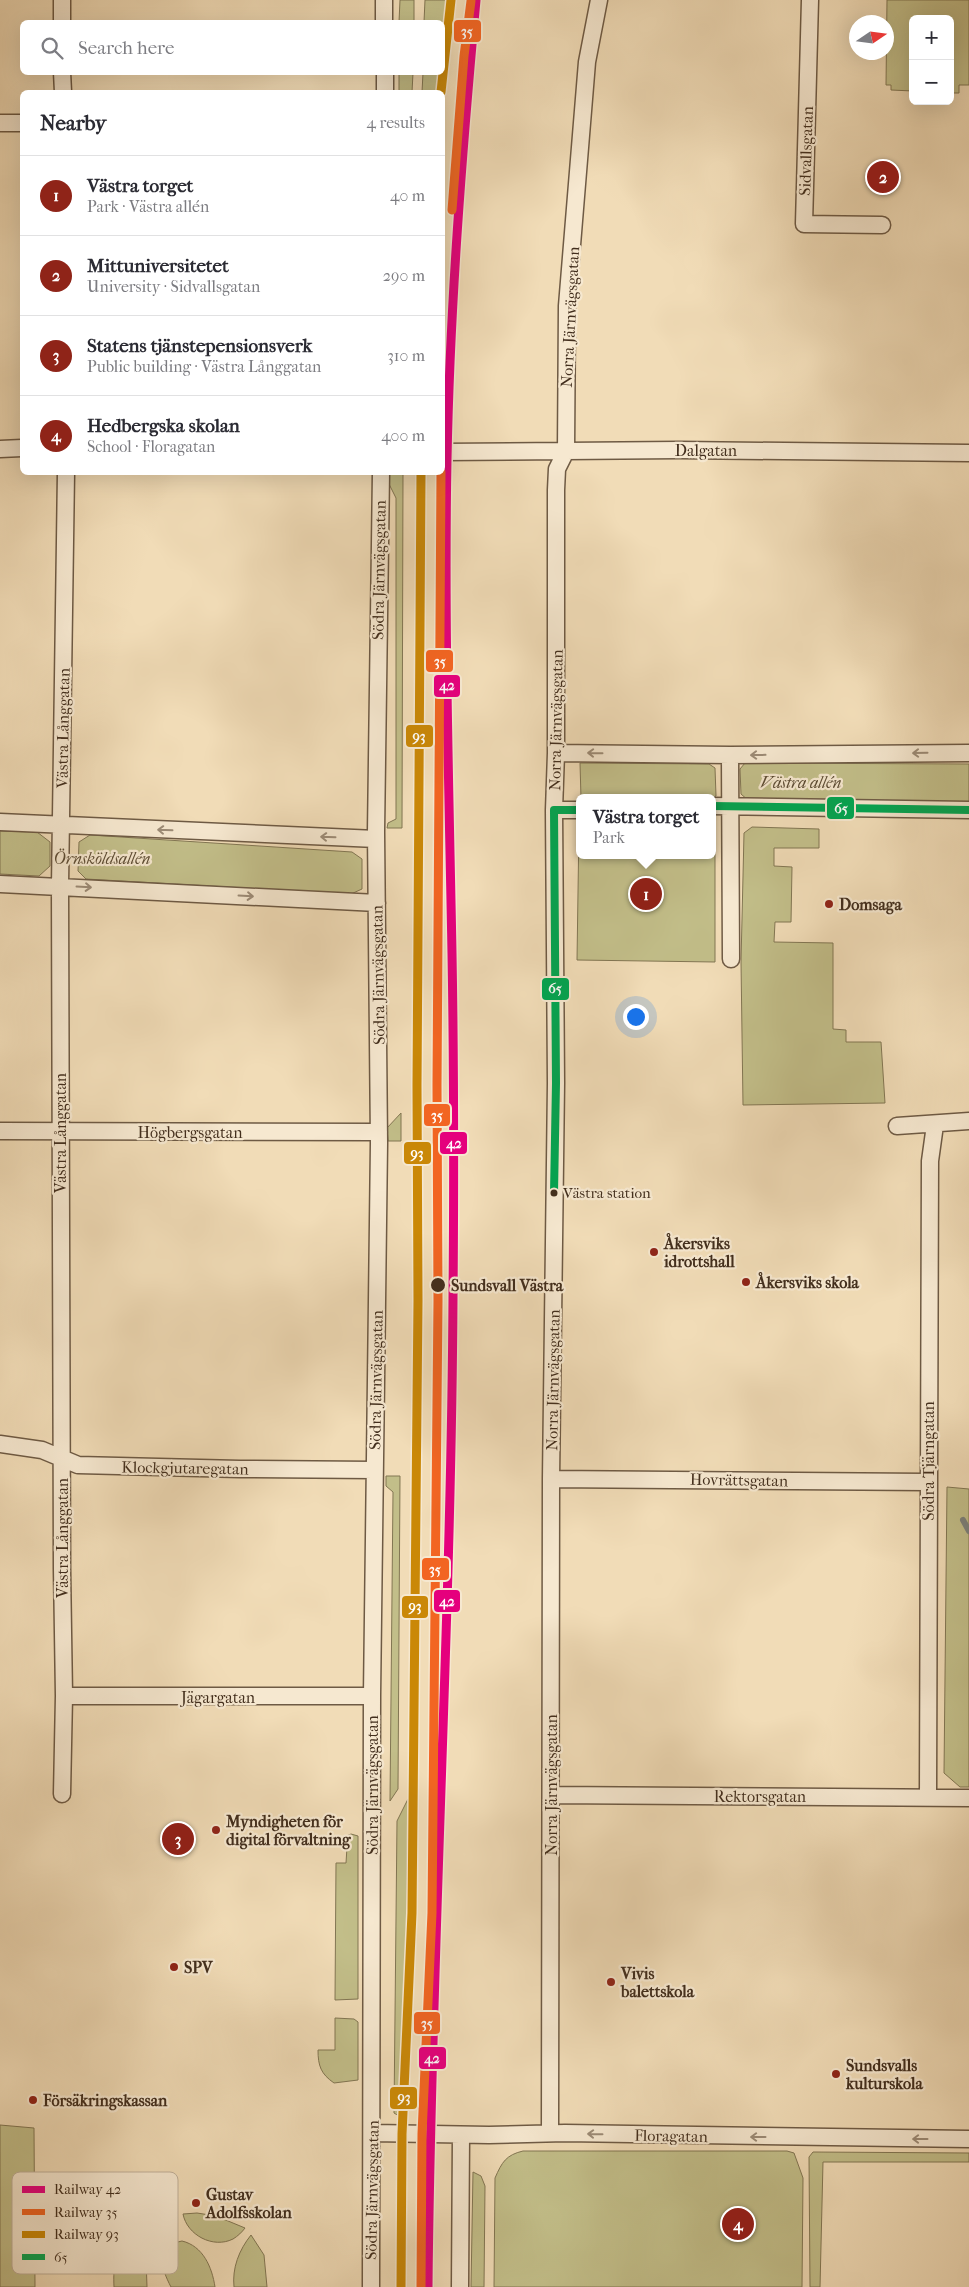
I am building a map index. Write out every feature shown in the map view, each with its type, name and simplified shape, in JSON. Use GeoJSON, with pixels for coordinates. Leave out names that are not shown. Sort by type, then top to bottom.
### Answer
{"type":"FeatureCollection","features":[{"type":"Feature","properties":{"kind":"street"},"geometry":{"type":"LineString","coordinates":[[62,0],[62,20]]}},
{"type":"Feature","properties":{"kind":"street"},"geometry":{"type":"LineString","coordinates":[[384,0],[384,20]]}},
{"type":"Feature","properties":{"kind":"street","name":"Norra Järnvägsgatan"},"geometry":{"type":"LineString","coordinates":[[550,2133],[551,1478],[556,1083],[554,810],[556,753],[556,490],[557,469],[566,451],[567,306],[587,62],[599,0]]}},
{"type":"Feature","properties":{"kind":"street","name":"Sidvallsgatan"},"geometry":{"type":"LineString","coordinates":[[810,0],[804,224],[882,225]]}},
{"type":"Feature","properties":{"kind":"street"},"geometry":{"type":"LineString","coordinates":[[62,75],[62,90]]}},
{"type":"Feature","properties":{"kind":"street"},"geometry":{"type":"LineString","coordinates":[[385,75],[385,90]]}},
{"type":"Feature","properties":{"kind":"street"},"geometry":{"type":"LineString","coordinates":[[0,123],[20,123]]}},
{"type":"Feature","properties":{"kind":"street"},"geometry":{"type":"LineString","coordinates":[[0,449],[20,448]]}},
{"type":"Feature","properties":{"kind":"street","name":"Dalgatan"},"geometry":{"type":"LineString","coordinates":[[445,452],[679,450],[969,453]]}},
{"type":"Feature","properties":{"kind":"street","name":"Västra Långgatan"},"geometry":{"type":"LineString","coordinates":[[62,1794],[64,1696],[60,886],[66,475]]}},
{"type":"Feature","properties":{"kind":"street","name":"Södra Järnvägsgatan"},"geometry":{"type":"LineString","coordinates":[[371,2286],[373,2133],[372,1696],[379,1132],[376,838],[381,475]]}},
{"type":"Feature","properties":{"kind":"street"},"geometry":{"type":"LineString","coordinates":[[556,753],[730,755],[969,752]]}},
{"type":"Feature","properties":{"kind":"street"},"geometry":{"type":"LineString","coordinates":[[730,755],[731,959]]}},
{"type":"Feature","properties":{"kind":"street"},"geometry":{"type":"LineString","coordinates":[[716,806],[969,810]]}},
{"type":"Feature","properties":{"kind":"street"},"geometry":{"type":"LineString","coordinates":[[554,810],[576,810]]}},
{"type":"Feature","properties":{"kind":"street"},"geometry":{"type":"LineString","coordinates":[[0,822],[376,838]]}},
{"type":"Feature","properties":{"kind":"street"},"geometry":{"type":"LineString","coordinates":[[0,884],[377,903]]}},
{"type":"Feature","properties":{"kind":"street"},"geometry":{"type":"LineString","coordinates":[[897,1126],[935,1125],[969,1121]]}},
{"type":"Feature","properties":{"kind":"street","name":"Södra Tjärngatan"},"geometry":{"type":"LineString","coordinates":[[928,1797],[927,1482],[930,1162],[935,1125]]}},
{"type":"Feature","properties":{"kind":"street","name":"Högbergsgatan"},"geometry":{"type":"LineString","coordinates":[[0,1132],[379,1132]]}},
{"type":"Feature","properties":{"kind":"street","name":"Klockgjutaregatan"},"geometry":{"type":"LineString","coordinates":[[0,1444],[42,1450],[78,1465],[374,1470]]}},
{"type":"Feature","properties":{"kind":"street","name":"Hovrättsgatan"},"geometry":{"type":"LineString","coordinates":[[551,1478],[927,1482]]}},
{"type":"Feature","properties":{"kind":"street","name":"Jägargatan"},"geometry":{"type":"LineString","coordinates":[[64,1696],[372,1696]]}},
{"type":"Feature","properties":{"kind":"street","name":"Rektorsgatan"},"geometry":{"type":"LineString","coordinates":[[551,1795],[969,1798]]}},
{"type":"Feature","properties":{"kind":"street","name":"Floragatan"},"geometry":{"type":"LineString","coordinates":[[373,2133],[461,2135],[550,2133],[969,2139]]}},
{"type":"Feature","properties":{"kind":"street"},"geometry":{"type":"LineString","coordinates":[[460,2287],[461,2135]]}},
{"type":"Feature","properties":{"kind":"green space"},"geometry":{"type":"Polygon","coordinates":[[[400,0],[414,0],[414,20],[399,20],[400,0]]]}},
{"type":"Feature","properties":{"kind":"green space"},"geometry":{"type":"Polygon","coordinates":[[[425,0],[453,0],[444,90],[422,90],[423,75],[445,75],[445,20],[424,20],[425,0]]]}},
{"type":"Feature","properties":{"kind":"green space"},"geometry":{"type":"Polygon","coordinates":[[[887,0],[969,0],[969,85],[959,85],[959,93],[954,93],[954,15],[909,15],[909,91],[891,90],[891,85],[886,85],[886,60],[894,60],[894,15],[887,15],[887,0]]]}},
{"type":"Feature","properties":{"kind":"green space"},"geometry":{"type":"Polygon","coordinates":[[[399,75],[413,75],[412,90],[399,90],[399,75]]]}},
{"type":"Feature","properties":{"kind":"green space"},"geometry":{"type":"Polygon","coordinates":[[[387,475],[403,475],[402,828],[387,828],[388,823],[396,819],[396,498],[386,478],[387,475]]]}},
{"type":"Feature","properties":{"kind":"green space","name":"Västra allén"},"geometry":{"type":"Polygon","coordinates":[[[580,763],[709,764],[715,768],[716,794],[581,794],[580,763]]]}},
{"type":"Feature","properties":{"kind":"green space","name":"Västra allén"},"geometry":{"type":"Polygon","coordinates":[[[745,763],[969,764],[969,803],[749,801],[741,794],[740,769],[745,763]]]}},
{"type":"Feature","properties":{"kind":"green space"},"geometry":{"type":"Polygon","coordinates":[[[752,827],[819,829],[819,848],[774,848],[774,866],[792,867],[791,922],[775,922],[774,942],[833,943],[833,1029],[846,1030],[846,1042],[881,1042],[885,1103],[743,1105],[741,962],[744,833],[752,827]]]}},
{"type":"Feature","properties":{"kind":"green space","name":"Örnsköldsallén"},"geometry":{"type":"Polygon","coordinates":[[[0,831],[37,832],[50,842],[50,866],[39,876],[0,874],[0,831]]]}},
{"type":"Feature","properties":{"kind":"green space","name":"Örnsköldsallén"},"geometry":{"type":"Polygon","coordinates":[[[90,835],[352,852],[362,859],[362,889],[351,894],[86,879],[78,871],[79,842],[90,835]]]}},
{"type":"Feature","properties":{"kind":"green space"},"geometry":{"type":"Polygon","coordinates":[[[578,859],[715,859],[715,962],[577,960],[578,859]]]}},
{"type":"Feature","properties":{"kind":"green space"},"geometry":{"type":"Polygon","coordinates":[[[401,1113],[401,1141],[388,1141],[387,1128],[401,1113]]]}},
{"type":"Feature","properties":{"kind":"green space"},"geometry":{"type":"Polygon","coordinates":[[[386,1476],[400,1476],[398,1789],[390,1801],[393,1492],[386,1486],[386,1476]]]}},
{"type":"Feature","properties":{"kind":"green space"},"geometry":{"type":"Polygon","coordinates":[[[947,1487],[969,1489],[969,1787],[960,1787],[944,1773],[947,1487]]]}},
{"type":"Feature","properties":{"kind":"green space"},"geometry":{"type":"Polygon","coordinates":[[[408,1799],[404,2119],[394,2113],[397,1821],[408,1799]]]}},
{"type":"Feature","properties":{"kind":"green space"},"geometry":{"type":"Polygon","coordinates":[[[351,1834],[358,1836],[358,1999],[335,2000],[336,1863],[346,1863],[347,1847],[336,1846],[342,1838],[351,1834]]]}},
{"type":"Feature","properties":{"kind":"green space"},"geometry":{"type":"Polygon","coordinates":[[[335,2018],[354,2019],[358,2022],[358,2080],[334,2083],[321,2069],[318,2050],[335,2050],[335,2018]]]}},
{"type":"Feature","properties":{"kind":"green space"},"geometry":{"type":"Polygon","coordinates":[[[0,2125],[34,2128],[34,2172],[12,2172],[12,2274],[35,2274],[35,2287],[0,2287],[0,2125]]]}},
{"type":"Feature","properties":{"kind":"green space"},"geometry":{"type":"Polygon","coordinates":[[[523,2151],[787,2151],[794,2153],[803,2178],[802,2287],[494,2287],[495,2178],[505,2160],[523,2151]]]}},
{"type":"Feature","properties":{"kind":"green space"},"geometry":{"type":"Polygon","coordinates":[[[813,2152],[969,2153],[969,2162],[823,2162],[820,2287],[810,2287],[809,2157],[813,2152]]]}},
{"type":"Feature","properties":{"kind":"green space"},"geometry":{"type":"Polygon","coordinates":[[[473,2172],[481,2176],[485,2186],[484,2287],[471,2287],[473,2172]]]}},
{"type":"Feature","properties":{"kind":"green space"},"geometry":{"type":"Polygon","coordinates":[[[197,2213],[216,2216],[245,2228],[233,2239],[225,2242],[209,2241],[195,2234],[185,2222],[183,2214],[197,2213]]]}},
{"type":"Feature","properties":{"kind":"green space"},"geometry":{"type":"Polygon","coordinates":[[[251,2235],[264,2255],[267,2287],[234,2287],[234,2273],[237,2260],[251,2235]]]}},
{"type":"Feature","properties":{"kind":"green space"},"geometry":{"type":"Polygon","coordinates":[[[182,2241],[196,2247],[201,2252],[212,2272],[215,2287],[171,2287],[166,2274],[178,2274],[178,2242],[182,2241]]]}},
{"type":"Feature","properties":{"kind":"green space"},"geometry":{"type":"Polygon","coordinates":[[[114,2274],[147,2274],[147,2287],[114,2287],[114,2274]]]}},
{"type":"Feature","properties":{"kind":"waterway"},"geometry":{"type":"LineString","coordinates":[[963,1520],[969,1531]]}},
{"type":"Feature","properties":{"kind":"rail line","name":"93"},"geometry":{"type":"LineString","coordinates":[[445,55],[451,0]]}},
{"type":"Feature","properties":{"kind":"rail line","name":"42"},"geometry":{"type":"LineString","coordinates":[[428,2287],[433,2040],[449,1545],[453,1298],[452,953],[446,645],[447,459],[457,230],[476,0]]}},
{"type":"Feature","properties":{"kind":"rail line","name":"35"},"geometry":{"type":"LineString","coordinates":[[452,210],[464,56],[471,1]]}},
{"type":"Feature","properties":{"kind":"rail line","name":"93"},"geometry":{"type":"LineString","coordinates":[[441,90],[443,75]]}},
{"type":"Feature","properties":{"kind":"rail line","name":"93"},"geometry":{"type":"LineString","coordinates":[[401,2287],[402,2134],[412,1913],[418,1301],[417,1085],[421,475]]}},
{"type":"Feature","properties":{"kind":"rail line","name":"35"},"geometry":{"type":"LineString","coordinates":[[421,2287],[422,2134],[432,1913],[438,1301],[437,1085],[441,475]]}},
{"type":"Feature","properties":{"kind":"transit line","name":"65"},"geometry":{"type":"LineString","coordinates":[[716,806],[969,810]]}},
{"type":"Feature","properties":{"kind":"transit line","name":"65"},"geometry":{"type":"LineString","coordinates":[[554,1193],[556,1083],[554,810],[576,810]]}},
{"type":"Feature","properties":{"kind":"place","name":"Mittuniversitetet"},"geometry":{"type":"Point","coordinates":[883,177]}},
{"type":"Feature","properties":{"kind":"place","name":"Västra torget"},"geometry":{"type":"Point","coordinates":[646,894]}},
{"type":"Feature","properties":{"kind":"place","name":"Domsaga"},"geometry":{"type":"Point","coordinates":[829,904]}},
{"type":"Feature","properties":{"kind":"place","name":"Västra station"},"geometry":{"type":"Point","coordinates":[554,1193]}},
{"type":"Feature","properties":{"kind":"place","name":"Åkersviks idrottshall"},"geometry":{"type":"Point","coordinates":[654,1252]}},
{"type":"Feature","properties":{"kind":"place","name":"Åkersviks skola"},"geometry":{"type":"Point","coordinates":[746,1282]}},
{"type":"Feature","properties":{"kind":"place","name":"Sundsvall Västra"},"geometry":{"type":"Point","coordinates":[438,1285]}},
{"type":"Feature","properties":{"kind":"place","name":"Myndigheten för digital förvaltning"},"geometry":{"type":"Point","coordinates":[216,1830]}},
{"type":"Feature","properties":{"kind":"place","name":"Statens tjänstepensionsverk"},"geometry":{"type":"Point","coordinates":[178,1839]}},
{"type":"Feature","properties":{"kind":"place","name":"SPV"},"geometry":{"type":"Point","coordinates":[174,1967]}},
{"type":"Feature","properties":{"kind":"place","name":"Vivis balettskola"},"geometry":{"type":"Point","coordinates":[611,1982]}},
{"type":"Feature","properties":{"kind":"place","name":"Sundsvalls kulturskola"},"geometry":{"type":"Point","coordinates":[836,2074]}},
{"type":"Feature","properties":{"kind":"place","name":"Försäkringskassan"},"geometry":{"type":"Point","coordinates":[33,2100]}},
{"type":"Feature","properties":{"kind":"place","name":"Gustav Adolfsskolan"},"geometry":{"type":"Point","coordinates":[196,2203]}},
{"type":"Feature","properties":{"kind":"place","name":"Hedbergska skolan"},"geometry":{"type":"Point","coordinates":[738,2224]}}]}
